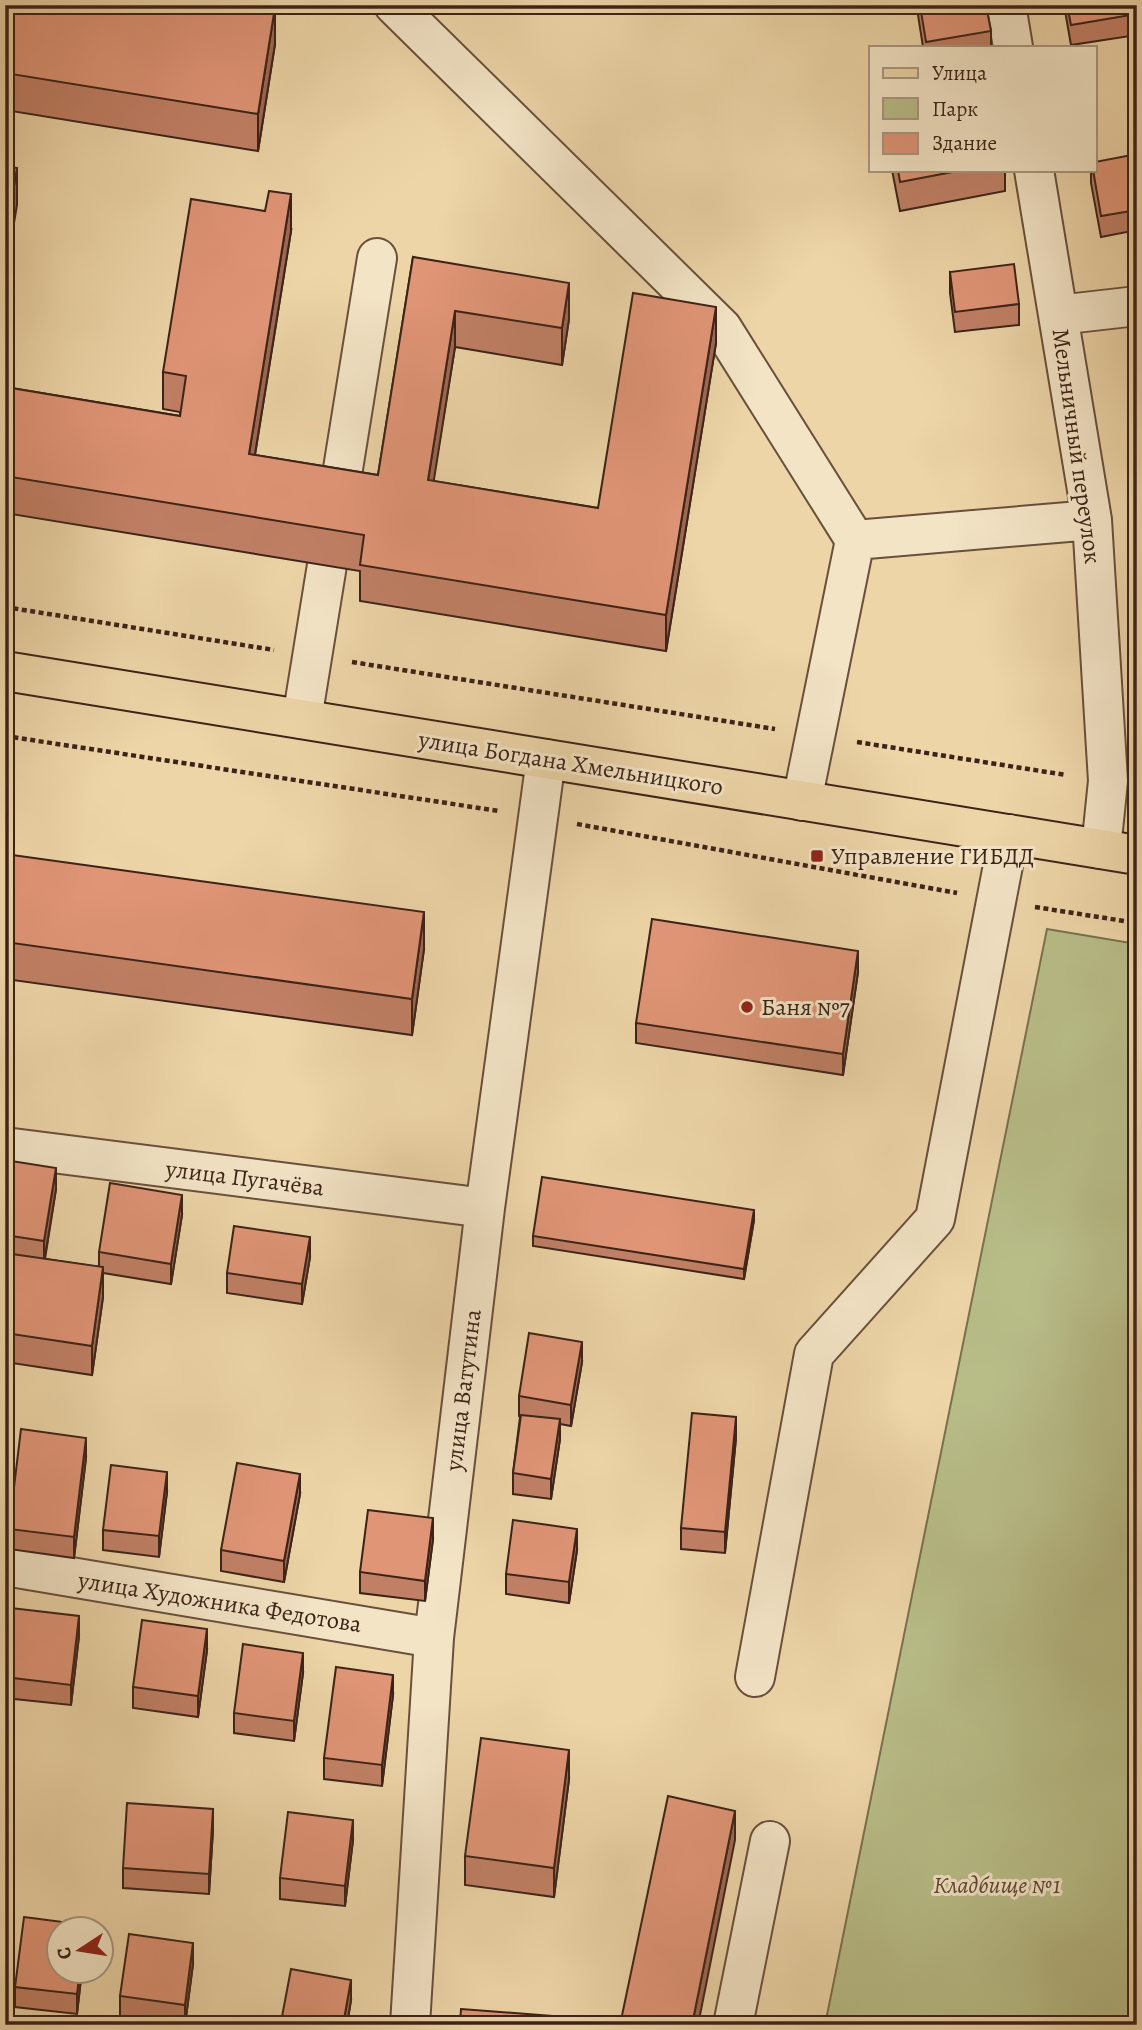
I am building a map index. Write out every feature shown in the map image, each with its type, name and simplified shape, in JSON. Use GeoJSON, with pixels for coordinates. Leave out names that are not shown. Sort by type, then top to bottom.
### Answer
{"type":"FeatureCollection","features":[{"type":"Feature","properties":{"kind":"main road","name":"улица Богдана Хмельницкого"},"geometry":{"type":"LineString","coordinates":[[5,671],[1119,852]]}},
{"type":"Feature","properties":{"kind":"street"},"geometry":{"type":"LineString","coordinates":[[394,5],[722,328],[855,540],[802,801]]}},
{"type":"Feature","properties":{"kind":"street"},"geometry":{"type":"LineString","coordinates":[[1006,5],[1013,46]]}},
{"type":"Feature","properties":{"kind":"street","name":"Мельничный переулок"},"geometry":{"type":"LineString","coordinates":[[1034,172],[1093,520],[1117,758],[1119,852]]}},
{"type":"Feature","properties":{"kind":"street"},"geometry":{"type":"LineString","coordinates":[[337,506],[377,258]]}},
{"type":"Feature","properties":{"kind":"street"},"geometry":{"type":"LineString","coordinates":[[1058,315],[1137,306]]}},
{"type":"Feature","properties":{"kind":"street"},"geometry":{"type":"LineString","coordinates":[[855,540],[1093,520]]}},
{"type":"Feature","properties":{"kind":"street"},"geometry":{"type":"LineString","coordinates":[[302,719],[327,565]]}},
{"type":"Feature","properties":{"kind":"street","name":"улица Ватутина"},"geometry":{"type":"LineString","coordinates":[[410,2025],[434,1638],[485,1208],[546,759]]}},
{"type":"Feature","properties":{"kind":"street"},"geometry":{"type":"LineString","coordinates":[[755,1677],[814,1354],[935,1219],[1009,834]]}},
{"type":"Feature","properties":{"kind":"street","name":"улица Пугачёва"},"geometry":{"type":"LineString","coordinates":[[5,1147],[485,1208]]}},
{"type":"Feature","properties":{"kind":"street","name":"улица Художника Федотова"},"geometry":{"type":"LineString","coordinates":[[5,1566],[434,1638]]}},
{"type":"Feature","properties":{"kind":"street"},"geometry":{"type":"LineString","coordinates":[[733,2025],[770,1841]]}},
{"type":"Feature","properties":{"kind":"path"},"geometry":{"type":"LineString","coordinates":[[5,607],[814,735],[1117,758]]}},
{"type":"Feature","properties":{"kind":"green space","name":"Кладбище №1"},"geometry":{"type":"Polygon","coordinates":[[[1047,929],[1137,944],[1137,2025],[825,2025],[1047,929]]]}},
{"type":"Feature","properties":{"kind":"building"},"geometry":{"type":"Polygon","coordinates":[[[5,5],[275,7],[258,114],[5,73],[5,5]]]}},
{"type":"Feature","properties":{"kind":"building"},"geometry":{"type":"Polygon","coordinates":[[[920,5],[986,5],[991,31],[926,42],[920,5]]]}},
{"type":"Feature","properties":{"kind":"building"},"geometry":{"type":"Polygon","coordinates":[[[1067,5],[1137,5],[1137,14],[1071,25],[1067,5]]]}},
{"type":"Feature","properties":{"kind":"building"},"geometry":{"type":"Polygon","coordinates":[[[1137,154],[1137,210],[1101,216],[1093,172],[1096,172],[1096,162],[1137,154]]]}},
{"type":"Feature","properties":{"kind":"building"},"geometry":{"type":"Polygon","coordinates":[[[5,166],[17,168],[5,240],[5,166]]]}},
{"type":"Feature","properties":{"kind":"building"},"geometry":{"type":"Polygon","coordinates":[[[898,172],[952,172],[900,182],[898,172]]]}},
{"type":"Feature","properties":{"kind":"building"},"geometry":{"type":"Polygon","coordinates":[[[269,191],[291,194],[249,454],[378,475],[413,257],[569,283],[562,328],[455,311],[428,480],[598,508],[633,293],[716,307],[666,615],[360,565],[364,535],[5,476],[5,387],[180,416],[186,376],[163,372],[191,199],[265,211],[269,191]]]}},
{"type":"Feature","properties":{"kind":"building"},"geometry":{"type":"Polygon","coordinates":[[[1014,264],[1019,304],[955,312],[950,272],[1014,264]]]}},
{"type":"Feature","properties":{"kind":"building"},"geometry":{"type":"Polygon","coordinates":[[[5,854],[424,912],[412,999],[5,942],[5,854]]]}},
{"type":"Feature","properties":{"kind":"building","name":"Баня №7"},"geometry":{"type":"Polygon","coordinates":[[[652,919],[858,951],[843,1054],[636,1023],[652,919]]]}},
{"type":"Feature","properties":{"kind":"building"},"geometry":{"type":"Polygon","coordinates":[[[5,1160],[56,1168],[44,1241],[5,1235],[5,1160]]]}},
{"type":"Feature","properties":{"kind":"building"},"geometry":{"type":"Polygon","coordinates":[[[542,1177],[754,1210],[744,1269],[533,1236],[542,1177]]]}},
{"type":"Feature","properties":{"kind":"building"},"geometry":{"type":"Polygon","coordinates":[[[110,1183],[182,1195],[171,1264],[99,1252],[110,1183]]]}},
{"type":"Feature","properties":{"kind":"building"},"geometry":{"type":"Polygon","coordinates":[[[234,1226],[310,1237],[302,1284],[227,1273],[234,1226]]]}},
{"type":"Feature","properties":{"kind":"building"},"geometry":{"type":"Polygon","coordinates":[[[5,1253],[103,1267],[92,1346],[5,1333],[5,1253]]]}},
{"type":"Feature","properties":{"kind":"building"},"geometry":{"type":"Polygon","coordinates":[[[529,1333],[582,1342],[571,1405],[519,1396],[529,1333]]]}},
{"type":"Feature","properties":{"kind":"building"},"geometry":{"type":"Polygon","coordinates":[[[692,1413],[736,1417],[725,1532],[681,1528],[692,1413]]]}},
{"type":"Feature","properties":{"kind":"building"},"geometry":{"type":"Polygon","coordinates":[[[521,1415],[560,1419],[551,1479],[513,1473],[521,1415]]]}},
{"type":"Feature","properties":{"kind":"building"},"geometry":{"type":"Polygon","coordinates":[[[21,1429],[86,1438],[74,1537],[9,1529],[21,1429]]]}},
{"type":"Feature","properties":{"kind":"building"},"geometry":{"type":"Polygon","coordinates":[[[237,1463],[300,1474],[284,1561],[221,1550],[237,1463]]]}},
{"type":"Feature","properties":{"kind":"building"},"geometry":{"type":"Polygon","coordinates":[[[111,1465],[167,1472],[159,1536],[103,1530],[111,1465]]]}},
{"type":"Feature","properties":{"kind":"building"},"geometry":{"type":"Polygon","coordinates":[[[368,1510],[433,1518],[425,1581],[360,1572],[368,1510]]]}},
{"type":"Feature","properties":{"kind":"building"},"geometry":{"type":"Polygon","coordinates":[[[513,1520],[577,1529],[569,1582],[506,1574],[513,1520]]]}},
{"type":"Feature","properties":{"kind":"building"},"geometry":{"type":"Polygon","coordinates":[[[11,1608],[79,1616],[71,1685],[5,1677],[11,1608]]]}},
{"type":"Feature","properties":{"kind":"building"},"geometry":{"type":"Polygon","coordinates":[[[142,1620],[207,1629],[198,1696],[133,1687],[142,1620]]]}},
{"type":"Feature","properties":{"kind":"building"},"geometry":{"type":"Polygon","coordinates":[[[243,1644],[303,1653],[294,1721],[234,1713],[243,1644]]]}},
{"type":"Feature","properties":{"kind":"building"},"geometry":{"type":"Polygon","coordinates":[[[336,1667],[393,1675],[382,1765],[324,1758],[336,1667]]]}},
{"type":"Feature","properties":{"kind":"building"},"geometry":{"type":"Polygon","coordinates":[[[481,1738],[569,1750],[554,1868],[465,1856],[481,1738]]]}},
{"type":"Feature","properties":{"kind":"building"},"geometry":{"type":"Polygon","coordinates":[[[668,1796],[735,1811],[692,2025],[620,2025],[668,1796]]]}},
{"type":"Feature","properties":{"kind":"building"},"geometry":{"type":"Polygon","coordinates":[[[127,1803],[213,1809],[209,1874],[123,1868],[127,1803]]]}},
{"type":"Feature","properties":{"kind":"building"},"geometry":{"type":"Polygon","coordinates":[[[288,1812],[353,1820],[345,1886],[280,1878],[288,1812]]]}},
{"type":"Feature","properties":{"kind":"building"},"geometry":{"type":"Polygon","coordinates":[[[24,1917],[46,1920],[46,1984],[78,1984],[77,1994],[15,1987],[24,1917]]]}},
{"type":"Feature","properties":{"kind":"building"},"geometry":{"type":"Polygon","coordinates":[[[129,1934],[193,1943],[185,2005],[120,1996],[129,1934]]]}},
{"type":"Feature","properties":{"kind":"building"},"geometry":{"type":"Polygon","coordinates":[[[291,1969],[351,1980],[343,2025],[299,2025],[281,2022],[291,1969]]]}},
{"type":"Feature","properties":{"kind":"building"},"geometry":{"type":"Polygon","coordinates":[[[461,2009],[552,2016],[552,2025],[460,2025],[461,2009]]]}},
{"type":"Feature","properties":{"kind":"place","name":"Управление ГИБДД"},"geometry":{"type":"Point","coordinates":[817,856]}},
{"type":"Feature","properties":{"kind":"place","name":"Баня №7"},"geometry":{"type":"Point","coordinates":[747,1007]}}]}
